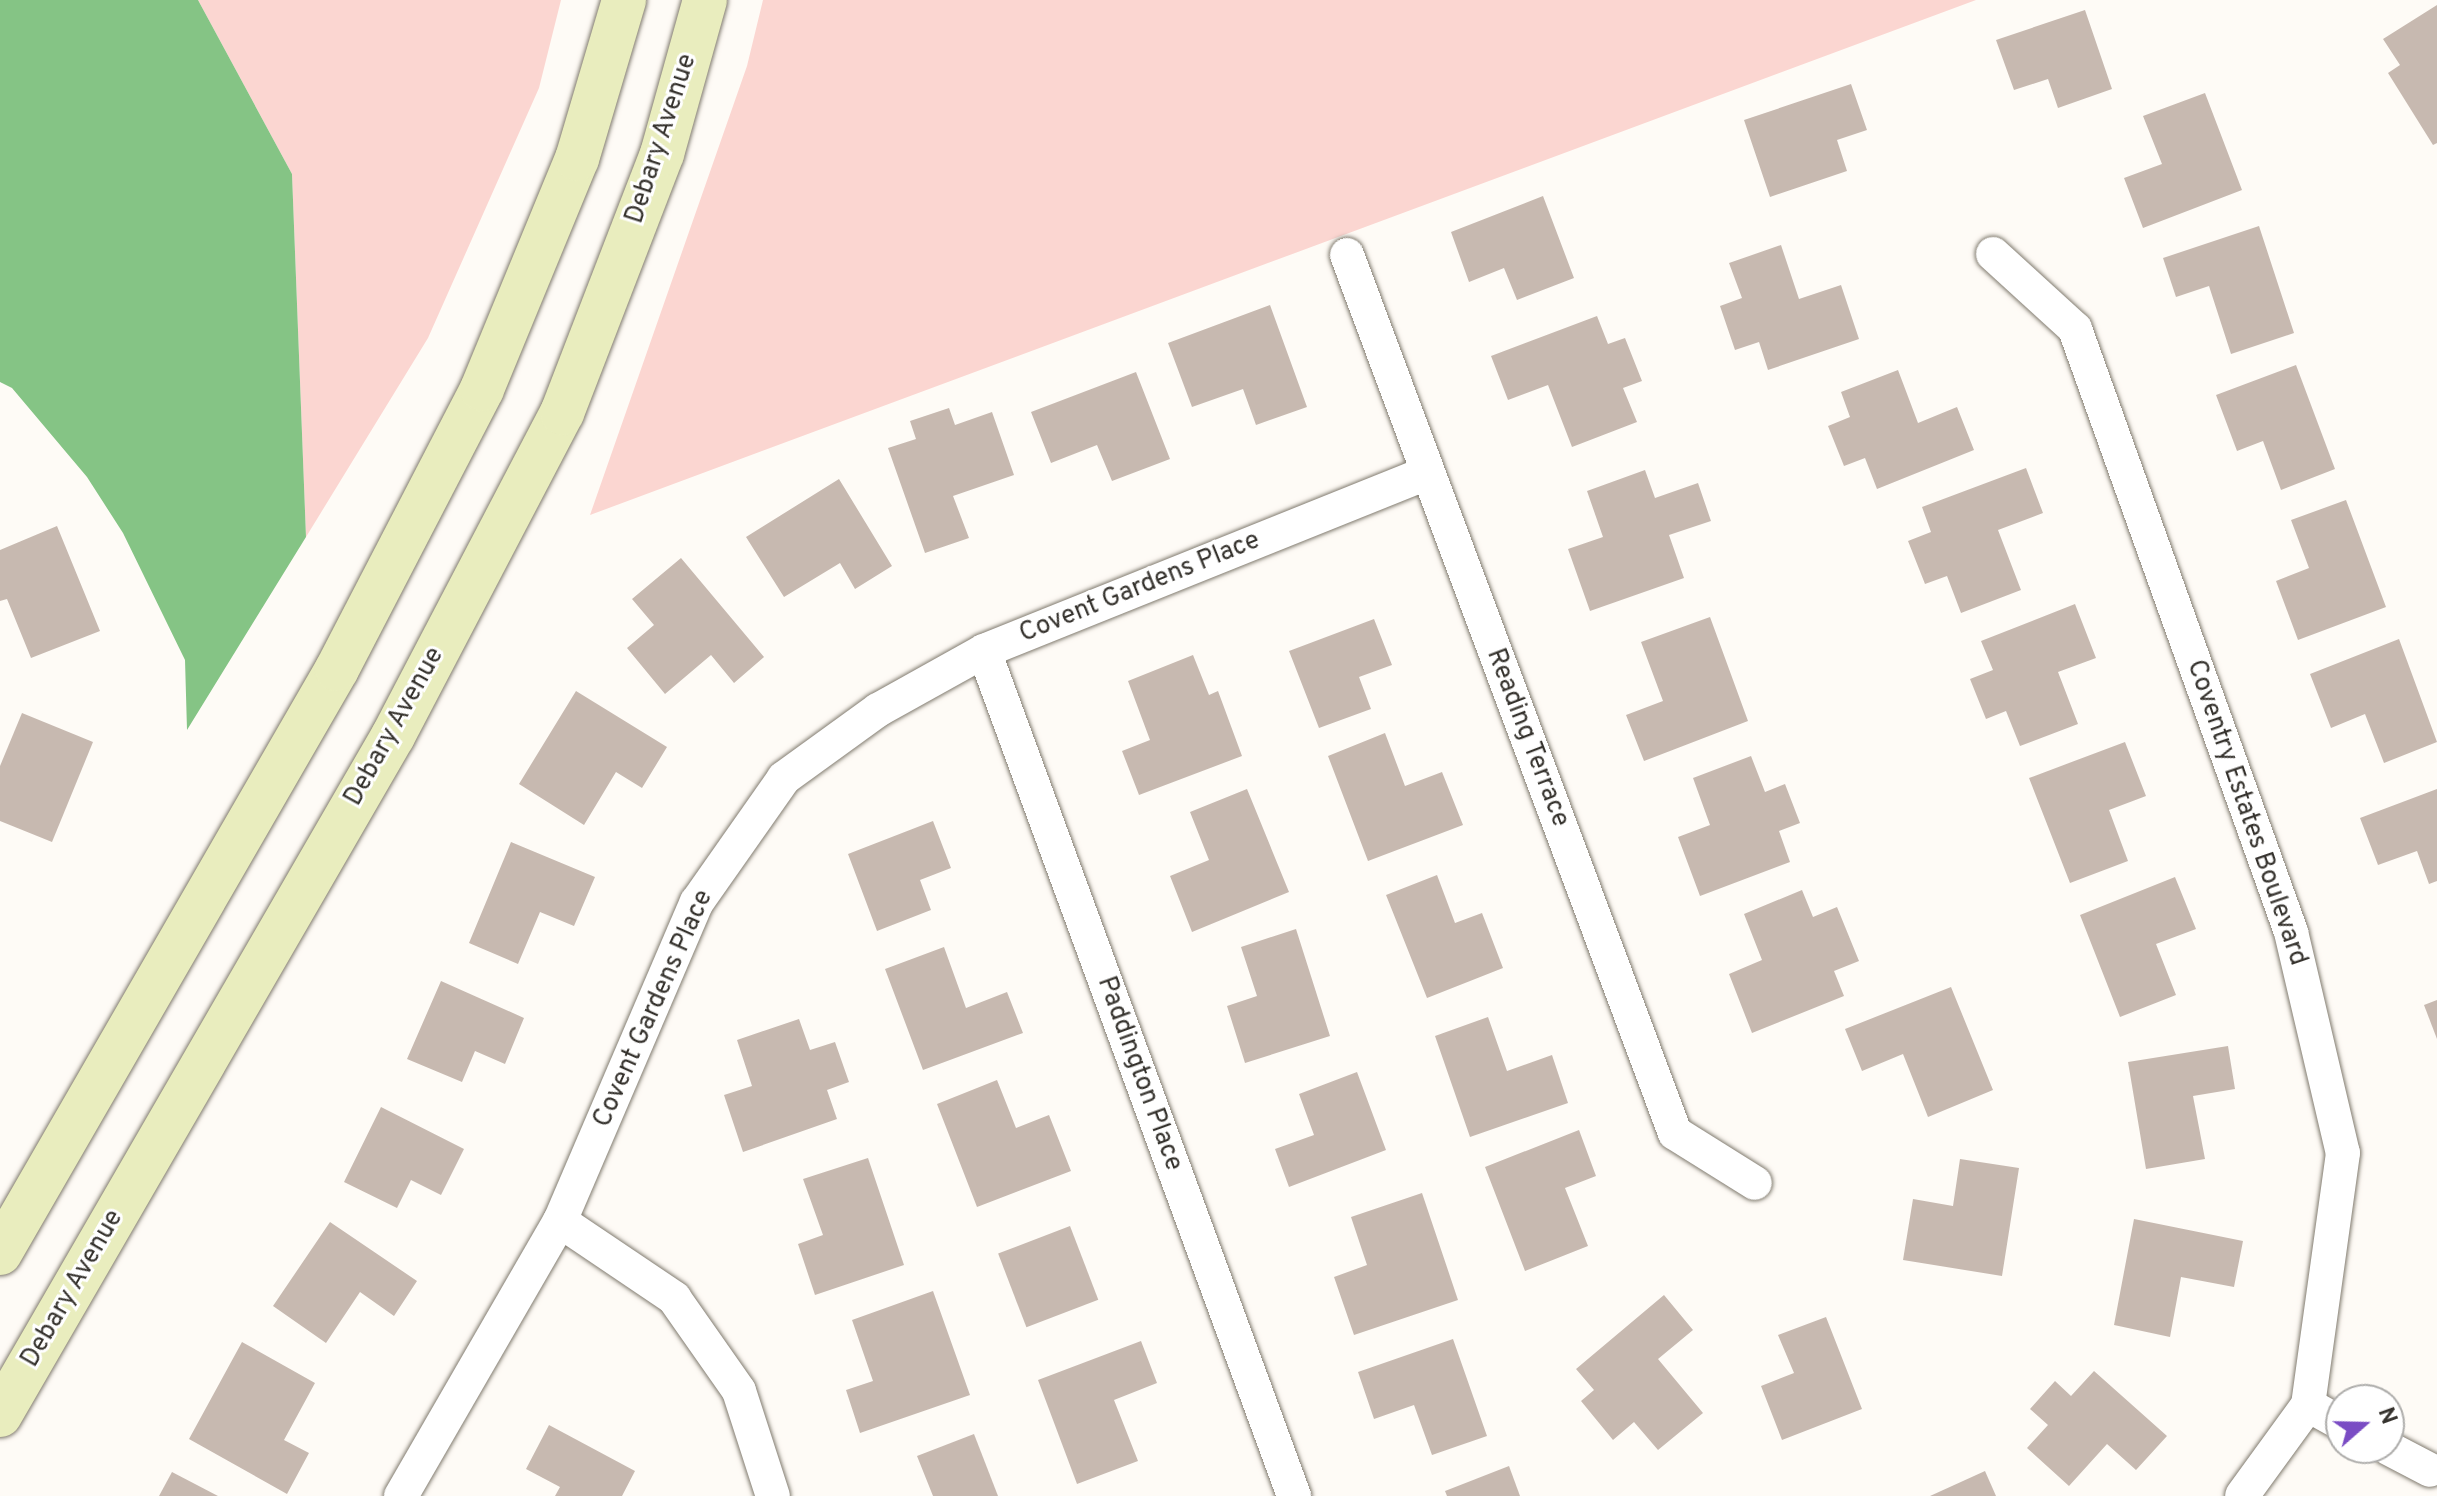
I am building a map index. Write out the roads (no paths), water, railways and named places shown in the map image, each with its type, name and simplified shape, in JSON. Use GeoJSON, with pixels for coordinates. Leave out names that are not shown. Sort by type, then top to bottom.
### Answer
{"type":"FeatureCollection","features":[{"type":"Feature","properties":{"kind":"main road"},"geometry":{"type":"LineString","coordinates":[[0,1253],[337,669],[482,389],[577,159],[624,0]]}},
{"type":"Feature","properties":{"kind":"main road","name":"Debary Avenue"},"geometry":{"type":"LineString","coordinates":[[0,1415],[393,736],[562,413],[662,154],[705,0]]}},
{"type":"Feature","properties":{"kind":"street","name":"Coventry Estates Boulevard"},"geometry":{"type":"LineString","coordinates":[[1993,254],[2075,329],[2291,932],[2343,1153],[2308,1405],[2242,1496]]}},
{"type":"Feature","properties":{"kind":"street","name":"Reading Terrace"},"geometry":{"type":"LineString","coordinates":[[1347,255],[1675,1133],[1755,1183]]}},
{"type":"Feature","properties":{"kind":"street","name":"Covent Gardens Place"},"geometry":{"type":"LineString","coordinates":[[401,1496],[560,1221],[697,902],[784,778],[878,710],[984,651],[1427,473]]}},
{"type":"Feature","properties":{"kind":"street","name":"Paddington Place"},"geometry":{"type":"LineString","coordinates":[[984,651],[1294,1496]]}},
{"type":"Feature","properties":{"kind":"street"},"geometry":{"type":"LineString","coordinates":[[560,1221],[674,1298],[739,1391],[773,1496]]}},
{"type":"Feature","properties":{"kind":"street"},"geometry":{"type":"LineString","coordinates":[[2308,1405],[2325,1414]]}},
{"type":"Feature","properties":{"kind":"street"},"geometry":{"type":"LineString","coordinates":[[2405,1457],[2430,1470]]}}]}
